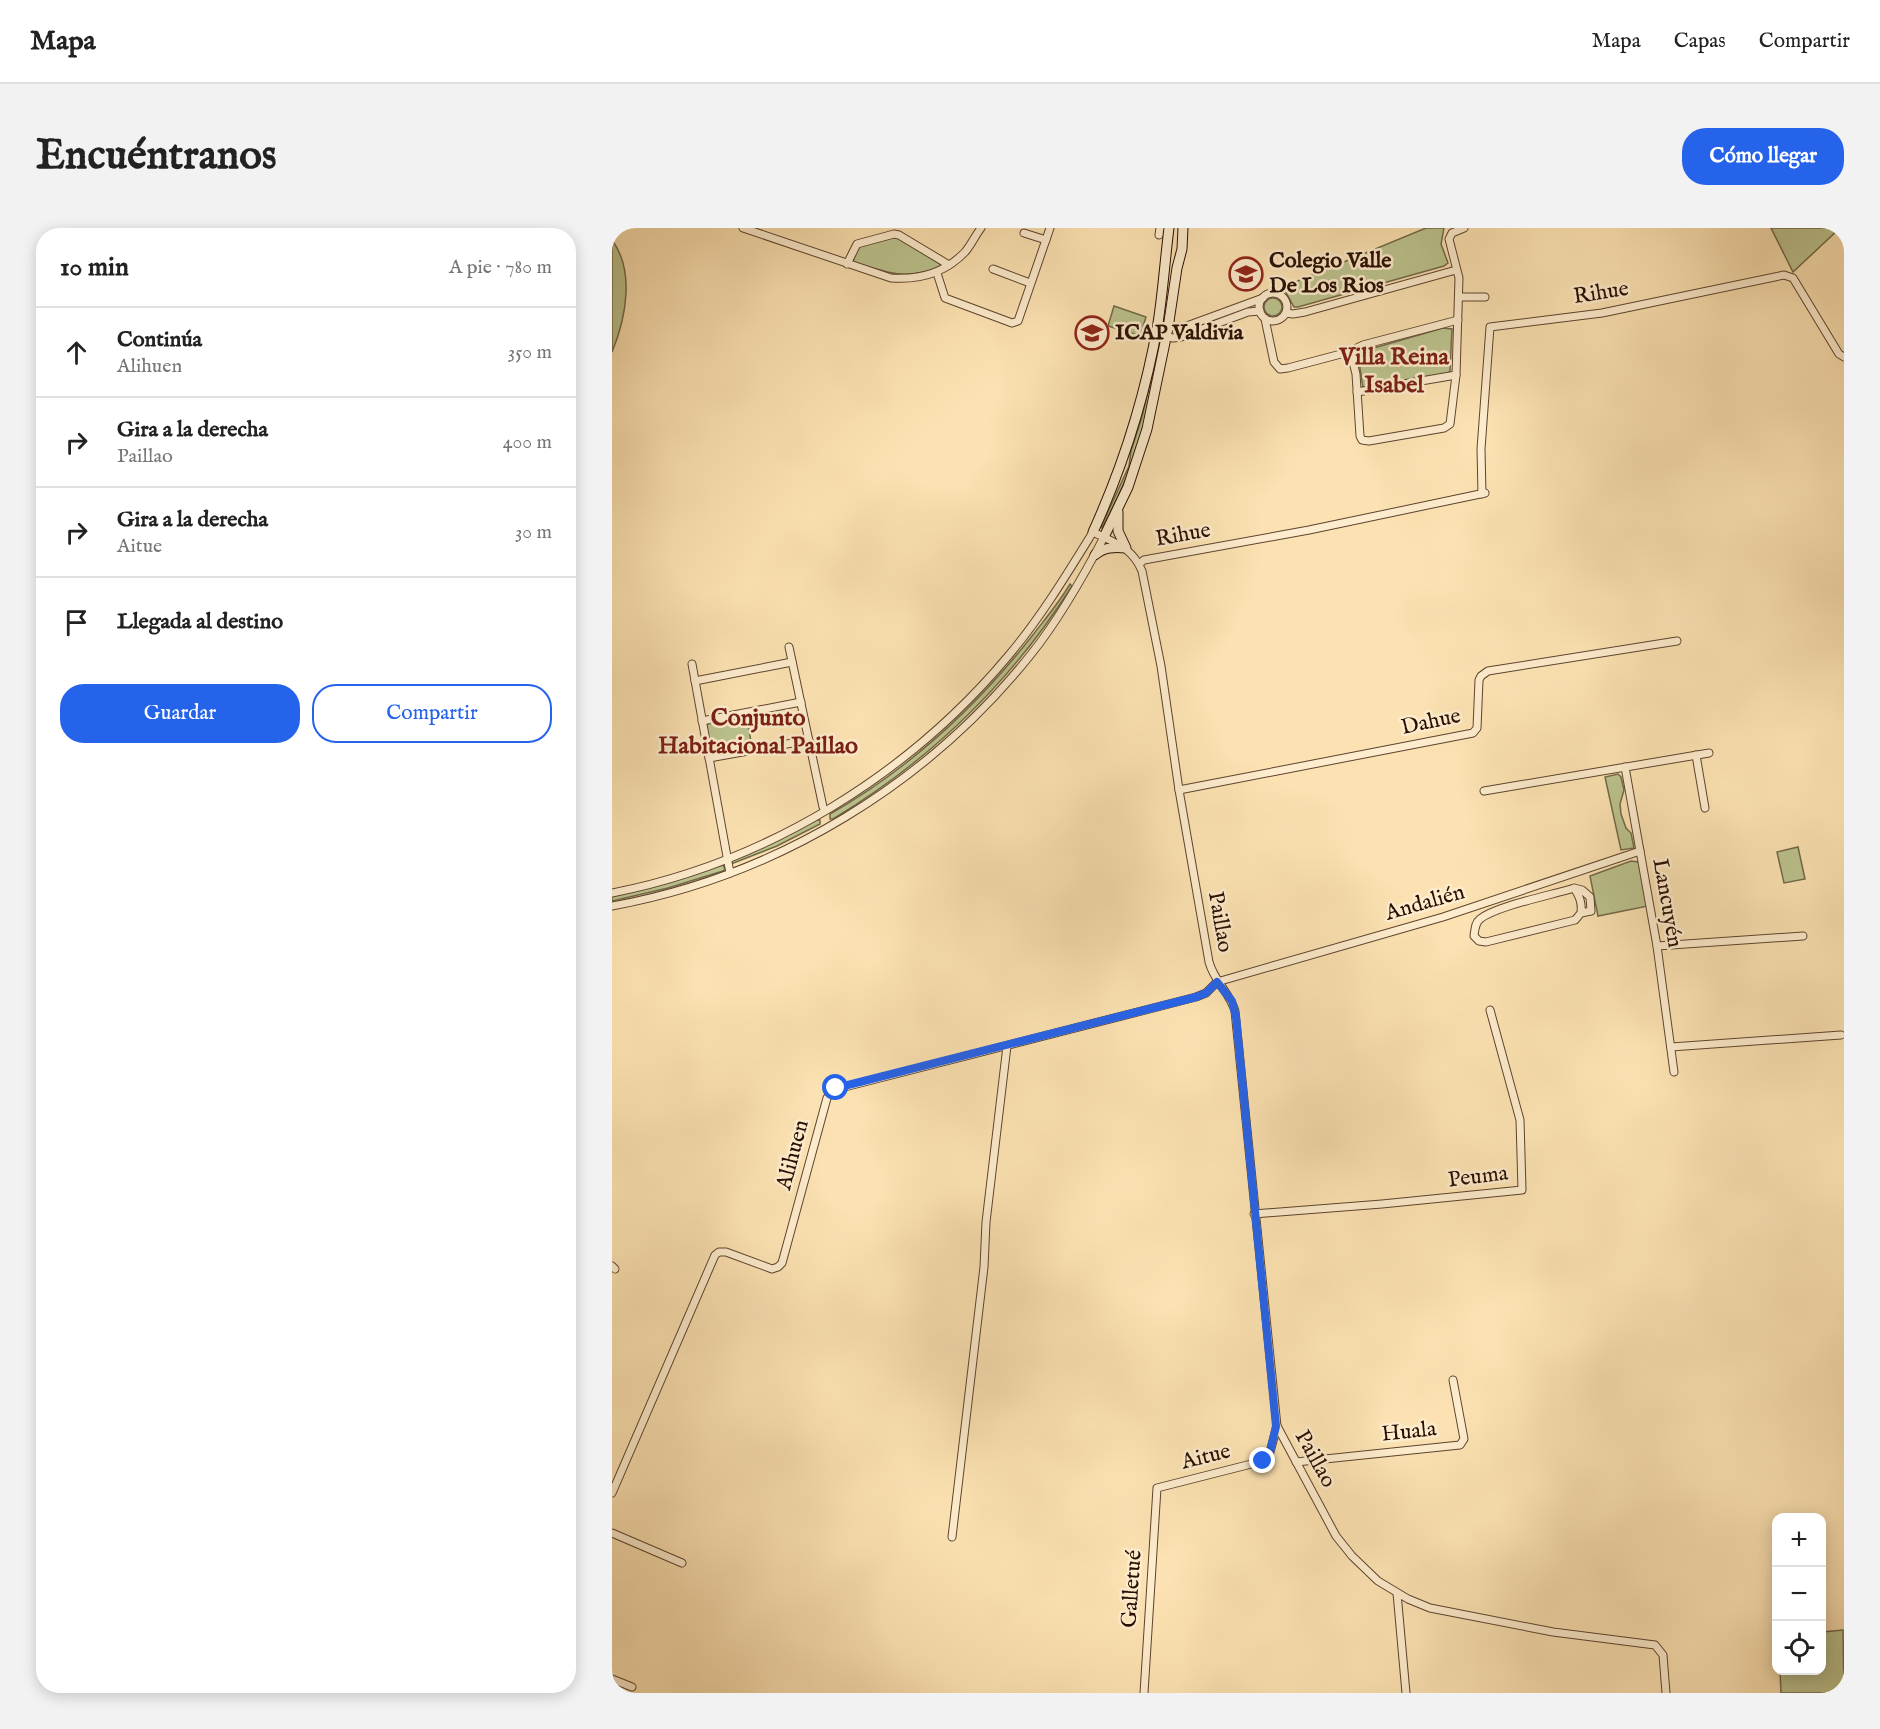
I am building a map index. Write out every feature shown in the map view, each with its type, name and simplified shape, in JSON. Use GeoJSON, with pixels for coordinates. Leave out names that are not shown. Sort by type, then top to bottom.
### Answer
{"type":"FeatureCollection","features":[{"type":"Feature","properties":{"kind":"street"},"geometry":{"type":"LineString","coordinates":[[743,228],[761,231],[891,278],[914,278],[937,273],[965,251],[977,229]]}},
{"type":"Feature","properties":{"kind":"street"},"geometry":{"type":"LineString","coordinates":[[937,273],[945,298],[1012,323],[1018,321],[1050,228]]}},
{"type":"Feature","properties":{"kind":"street"},"geometry":{"type":"LineString","coordinates":[[612,892],[678,877],[702,869],[759,845],[823,810],[892,766],[936,731],[1010,655],[1049,602],[1093,532],[1116,482],[1135,428],[1156,335],[1165,276],[1169,228]]}},
{"type":"Feature","properties":{"kind":"street"},"geometry":{"type":"LineString","coordinates":[[612,906],[677,890],[730,873],[784,850],[830,825],[892,787],[937,751],[979,713],[1034,651],[1095,555],[1128,487],[1147,429],[1169,331],[1182,249],[1182,228]]}},
{"type":"Feature","properties":{"kind":"street"},"geometry":{"type":"LineString","coordinates":[[1458,320],[1357,348],[1352,358],[1360,436],[1364,441],[1446,427],[1450,424],[1453,415],[1456,375],[1459,297],[1459,278],[1449,239],[1452,233],[1464,228]]}},
{"type":"Feature","properties":{"kind":"street"},"geometry":{"type":"LineString","coordinates":[[1024,232],[1046,240]]}},
{"type":"Feature","properties":{"kind":"street"},"geometry":{"type":"LineString","coordinates":[[847,264],[857,244],[894,234],[903,236],[949,265]]}},
{"type":"Feature","properties":{"kind":"street"},"geometry":{"type":"LineString","coordinates":[[993,269],[1030,283]]}},
{"type":"Feature","properties":{"kind":"street"},"geometry":{"type":"LineString","coordinates":[[1286,313],[1305,312],[1456,270]]}},
{"type":"Feature","properties":{"kind":"street","name":"Rihue"},"geometry":{"type":"LineString","coordinates":[[1139,564],[1144,560],[1309,530],[1484,493],[1481,449],[1490,327],[1602,312],[1784,275],[1793,278],[1842,354]]}},
{"type":"Feature","properties":{"kind":"street"},"geometry":{"type":"LineString","coordinates":[[1165,276],[1176,278]]}},
{"type":"Feature","properties":{"kind":"street"},"geometry":{"type":"LineString","coordinates":[[1156,335],[1184,327],[1271,294],[1279,295],[1287,305],[1286,313],[1276,321],[1266,319]]}},
{"type":"Feature","properties":{"kind":"street"},"geometry":{"type":"LineString","coordinates":[[1459,297],[1485,297]]}},
{"type":"Feature","properties":{"kind":"street"},"geometry":{"type":"LineString","coordinates":[[1263,298],[1259,306],[1260,311],[1266,319],[1274,362],[1280,369],[1344,354],[1352,358]]}},
{"type":"Feature","properties":{"kind":"street"},"geometry":{"type":"LineString","coordinates":[[1158,325],[1181,337],[1248,312],[1260,311]]}},
{"type":"Feature","properties":{"kind":"street"},"geometry":{"type":"LineString","coordinates":[[1357,392],[1456,375]]}},
{"type":"Feature","properties":{"kind":"street"},"geometry":{"type":"LineString","coordinates":[[1095,555],[1110,548],[1126,548],[1118,531],[1119,507]]}},
{"type":"Feature","properties":{"kind":"street","name":"Paillao"},"geometry":{"type":"LineString","coordinates":[[1093,532],[1126,548],[1139,564],[1161,666],[1179,790],[1209,962],[1217,982],[1229,996],[1235,1011],[1276,1426],[1344,1546],[1370,1574],[1397,1593],[1419,1604],[1442,1611],[1553,1632],[1655,1645],[1664,1655],[1666,1693]]}},
{"type":"Feature","properties":{"kind":"street","name":"Dahue"},"geometry":{"type":"LineString","coordinates":[[1179,790],[1473,733],[1477,728],[1479,680],[1488,671],[1677,641]]}},
{"type":"Feature","properties":{"kind":"street"},"geometry":{"type":"LineString","coordinates":[[789,647],[823,810],[830,825]]}},
{"type":"Feature","properties":{"kind":"street"},"geometry":{"type":"LineString","coordinates":[[695,681],[792,662]]}},
{"type":"Feature","properties":{"kind":"street"},"geometry":{"type":"LineString","coordinates":[[692,664],[730,873]]}},
{"type":"Feature","properties":{"kind":"street"},"geometry":{"type":"LineString","coordinates":[[702,721],[801,702]]}},
{"type":"Feature","properties":{"kind":"street"},"geometry":{"type":"LineString","coordinates":[[709,758],[809,740]]}},
{"type":"Feature","properties":{"kind":"street"},"geometry":{"type":"LineString","coordinates":[[1484,791],[1709,753]]}},
{"type":"Feature","properties":{"kind":"street"},"geometry":{"type":"LineString","coordinates":[[1696,755],[1705,808]]}},
{"type":"Feature","properties":{"kind":"street","name":"Lancuyén"},"geometry":{"type":"LineString","coordinates":[[1624,767],[1657,946],[1674,1072]]}},
{"type":"Feature","properties":{"kind":"street","name":"Andalién"},"geometry":{"type":"LineString","coordinates":[[1217,982],[1471,908],[1640,851]]}},
{"type":"Feature","properties":{"kind":"street"},"geometry":{"type":"LineString","coordinates":[[1471,908],[1476,925],[1474,936],[1479,941],[1486,942],[1575,920],[1581,913],[1591,910],[1590,897],[1582,890],[1574,888],[1493,912],[1479,920],[1476,925]]}},
{"type":"Feature","properties":{"kind":"street"},"geometry":{"type":"LineString","coordinates":[[1657,946],[1803,936]]}},
{"type":"Feature","properties":{"kind":"street","name":"Alihuen"},"geometry":{"type":"LineString","coordinates":[[612,1492],[716,1255],[719,1252],[726,1252],[772,1269],[782,1263],[827,1098],[831,1092],[836,1088],[1196,997],[1206,993],[1217,982]]}},
{"type":"Feature","properties":{"kind":"street","name":"Peuma"},"geometry":{"type":"LineString","coordinates":[[1254,1214],[1522,1190],[1520,1120],[1490,1010]]}},
{"type":"Feature","properties":{"kind":"street"},"geometry":{"type":"LineString","coordinates":[[1671,1047],[1841,1035]]}},
{"type":"Feature","properties":{"kind":"street"},"geometry":{"type":"LineString","coordinates":[[952,1537],[1007,1046]]}},
{"type":"Feature","properties":{"kind":"street","name":"Huala"},"geometry":{"type":"LineString","coordinates":[[1296,1462],[1460,1445],[1464,1439],[1453,1380]]}},
{"type":"Feature","properties":{"kind":"street","name":"Aitue"},"geometry":{"type":"LineString","coordinates":[[1157,1488],[1263,1461],[1270,1452],[1276,1426]]}},
{"type":"Feature","properties":{"kind":"street","name":"Galletué"},"geometry":{"type":"LineString","coordinates":[[1144,1693],[1157,1488]]}},
{"type":"Feature","properties":{"kind":"street"},"geometry":{"type":"LineString","coordinates":[[612,1533],[682,1563]]}},
{"type":"Feature","properties":{"kind":"street"},"geometry":{"type":"LineString","coordinates":[[1397,1593],[1406,1693]]}},
{"type":"Feature","properties":{"kind":"street"},"geometry":{"type":"LineString","coordinates":[[612,1679],[632,1687]]}},
{"type":"Feature","properties":{"kind":"green space"},"geometry":{"type":"Polygon","coordinates":[[[1426,228],[1444,228],[1441,244],[1448,263],[1444,266],[1298,307],[1294,307],[1283,287],[1426,228]]]}},
{"type":"Feature","properties":{"kind":"green space"},"geometry":{"type":"Polygon","coordinates":[[[1771,228],[1840,228],[1793,272],[1771,228]]]}},
{"type":"Feature","properties":{"kind":"green space"},"geometry":{"type":"Polygon","coordinates":[[[899,237],[943,266],[931,271],[898,274],[853,262],[858,245],[899,237]]]}},
{"type":"Feature","properties":{"kind":"green space"},"geometry":{"type":"Polygon","coordinates":[[[612,240],[624,266],[626,295],[621,325],[612,352],[612,240]]]}},
{"type":"Feature","properties":{"kind":"green space"},"geometry":{"type":"Polygon","coordinates":[[[1273,298],[1279,301],[1282,307],[1279,313],[1273,316],[1267,313],[1264,307],[1267,301],[1273,298]]]}},
{"type":"Feature","properties":{"kind":"green space"},"geometry":{"type":"Polygon","coordinates":[[[1114,306],[1146,317],[1140,336],[1108,326],[1114,306]]]}},
{"type":"Feature","properties":{"kind":"green space"},"geometry":{"type":"Polygon","coordinates":[[[1443,328],[1452,329],[1450,371],[1447,374],[1363,388],[1358,355],[1360,352],[1443,328]]]}},
{"type":"Feature","properties":{"kind":"green space"},"geometry":{"type":"Polygon","coordinates":[[[1157,352],[1146,421],[1138,449],[1102,528],[1129,466],[1157,352]]]}},
{"type":"Feature","properties":{"kind":"green space"},"geometry":{"type":"Polygon","coordinates":[[[1070,584],[1072,586],[1023,655],[966,716],[936,745],[903,771],[869,796],[830,819],[830,814],[914,757],[964,712],[1010,662],[1052,611],[1070,584]]]}},
{"type":"Feature","properties":{"kind":"green space"},"geometry":{"type":"Polygon","coordinates":[[[747,717],[751,742],[714,749],[710,746],[706,724],[747,717]]]}},
{"type":"Feature","properties":{"kind":"green space"},"geometry":{"type":"Polygon","coordinates":[[[1618,774],[1624,790],[1620,804],[1621,814],[1626,828],[1631,833],[1634,848],[1621,850],[1605,777],[1618,774]]]}},
{"type":"Feature","properties":{"kind":"green space"},"geometry":{"type":"Polygon","coordinates":[[[820,820],[820,824],[777,846],[731,864],[730,860],[820,820]]]}},
{"type":"Feature","properties":{"kind":"green space"},"geometry":{"type":"Polygon","coordinates":[[[1798,847],[1805,879],[1784,883],[1777,852],[1798,847]]]}},
{"type":"Feature","properties":{"kind":"green space"},"geometry":{"type":"Polygon","coordinates":[[[1631,861],[1638,862],[1640,866],[1648,906],[1598,916],[1590,876],[1631,861]]]}},
{"type":"Feature","properties":{"kind":"green space"},"geometry":{"type":"Polygon","coordinates":[[[723,865],[725,869],[723,871],[668,888],[612,901],[612,896],[670,882],[723,865]]]}},
{"type":"Feature","properties":{"kind":"green space"},"geometry":{"type":"Polygon","coordinates":[[[1843,1630],[1844,1693],[1781,1693],[1780,1675],[1826,1675],[1826,1632],[1843,1630]]]}},
{"type":"Feature","properties":{"kind":"place","name":"Colegio Valle De Los Rios"},"geometry":{"type":"Point","coordinates":[1246,274]}},
{"type":"Feature","properties":{"kind":"place","name":"ICAP Valdivia"},"geometry":{"type":"Point","coordinates":[1092,333]}},
{"type":"Feature","properties":{"kind":"district","name":"Villa Reina Isabel"},"geometry":{"type":"Point","coordinates":[1394,371]}},
{"type":"Feature","properties":{"kind":"district","name":"Conjunto Habitacional Paillao"},"geometry":{"type":"Point","coordinates":[758,732]}},
{"type":"Feature","properties":{"kind":"route"},"geometry":{"type":"LineString","coordinates":[[836,1088],[1196,997],[1206,993],[1217,982],[1232,1001],[1236,1017],[1276,1426],[1270,1452],[1263,1461]]}}]}
